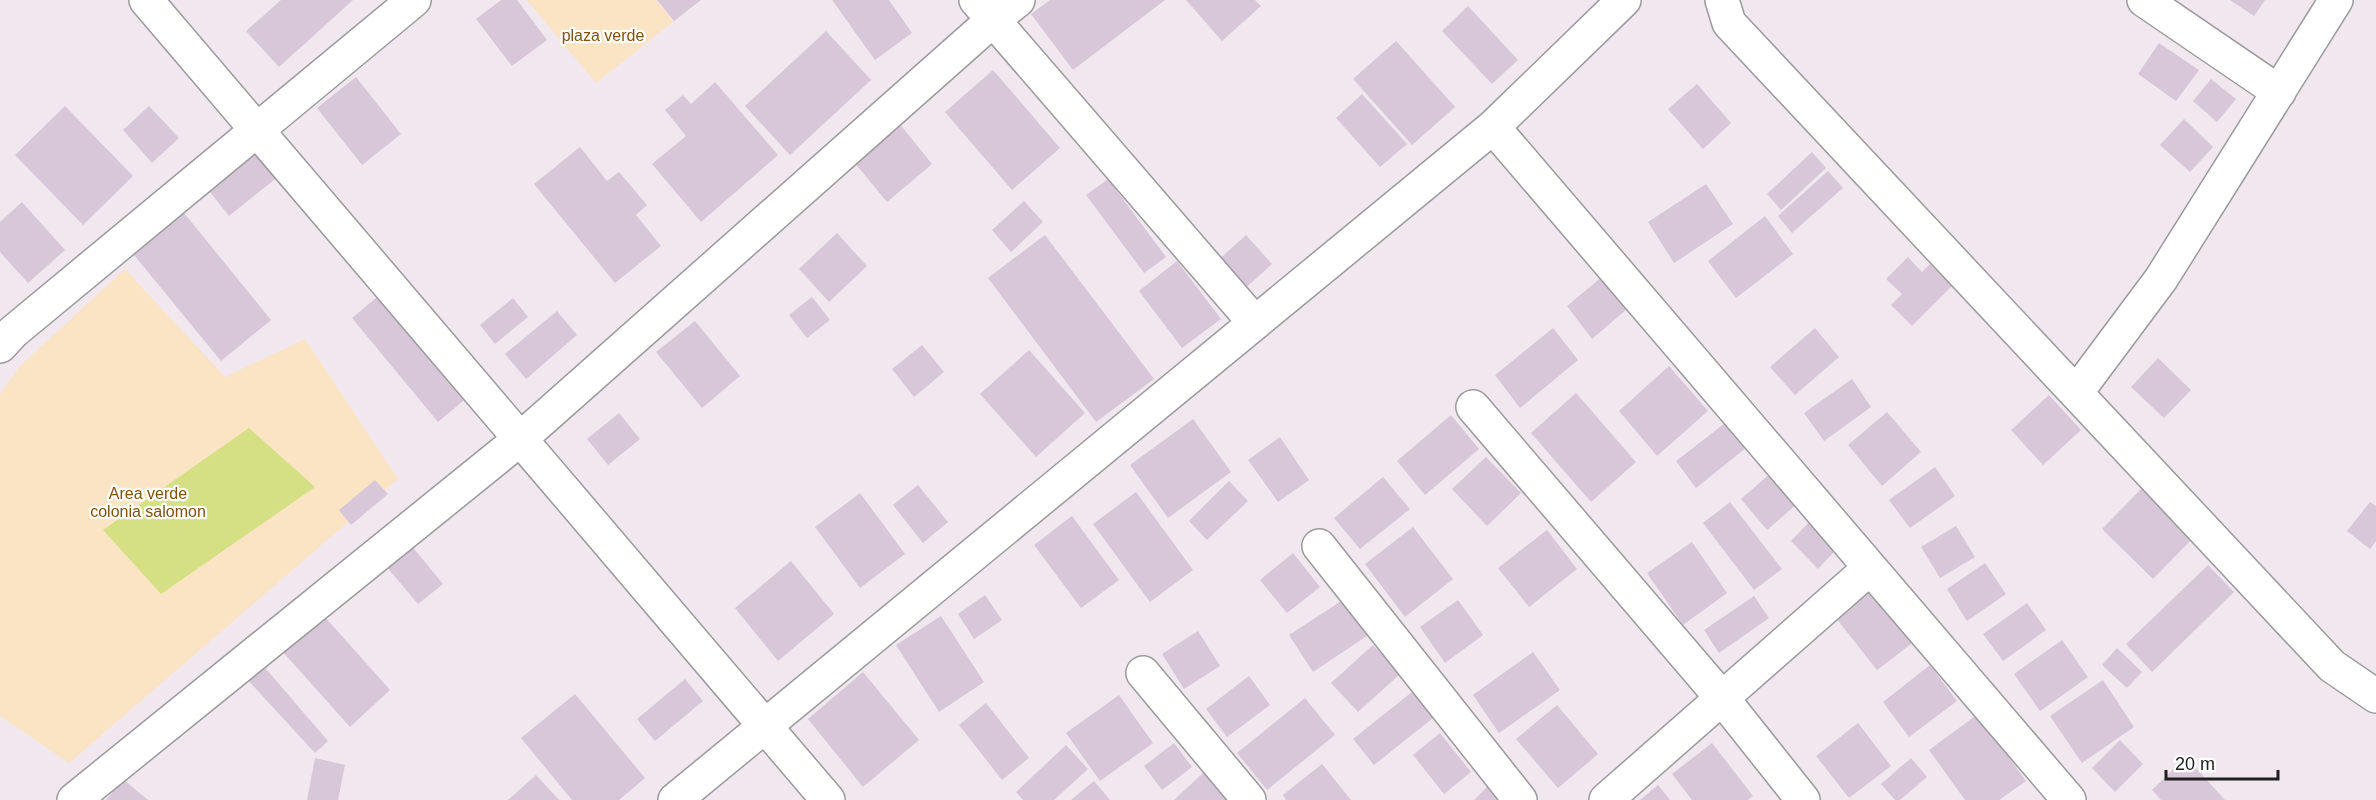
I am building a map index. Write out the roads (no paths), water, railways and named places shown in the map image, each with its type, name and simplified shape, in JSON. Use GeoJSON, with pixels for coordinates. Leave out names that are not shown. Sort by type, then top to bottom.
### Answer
{"type":"FeatureCollection","features":[{"type":"Feature","properties":{"kind":"street"},"geometry":{"type":"LineString","coordinates":[[146,0],[828,800]]}},
{"type":"Feature","properties":{"kind":"street"},"geometry":{"type":"LineString","coordinates":[[0,346],[13,332],[414,0]]}},
{"type":"Feature","properties":{"kind":"street"},"geometry":{"type":"LineString","coordinates":[[675,800],[1493,127],[1624,0]]}},
{"type":"Feature","properties":{"kind":"street"},"geometry":{"type":"LineString","coordinates":[[1722,0],[1730,23],[2332,666],[2376,696]]}},
{"type":"Feature","properties":{"kind":"street"},"geometry":{"type":"LineString","coordinates":[[2144,0],[2279,92]]}},
{"type":"Feature","properties":{"kind":"street"},"geometry":{"type":"LineString","coordinates":[[2076,393],[2161,279],[2336,0]]}},
{"type":"Feature","properties":{"kind":"street"},"geometry":{"type":"LineString","coordinates":[[74,800],[519,440],[996,6],[1255,323]]}},
{"type":"Feature","properties":{"kind":"street"},"geometry":{"type":"LineString","coordinates":[[1493,127],[2070,800]]}},
{"type":"Feature","properties":{"kind":"street"},"geometry":{"type":"LineString","coordinates":[[1473,407],[1722,698],[1803,800]]}},
{"type":"Feature","properties":{"kind":"street"},"geometry":{"type":"LineString","coordinates":[[1319,546],[1520,800]]}},
{"type":"Feature","properties":{"kind":"street"},"geometry":{"type":"LineString","coordinates":[[1606,800],[1870,568]]}},
{"type":"Feature","properties":{"kind":"street"},"geometry":{"type":"LineString","coordinates":[[1143,673],[1249,800]]}},
{"type":"Feature","properties":{"kind":"park label","name":"plaza verde"},"geometry":{"type":"Point","coordinates":[603,35]}},
{"type":"Feature","properties":{"kind":"park label","name":"Area verde colonia salomon"},"geometry":{"type":"Point","coordinates":[148,502]}}]}
